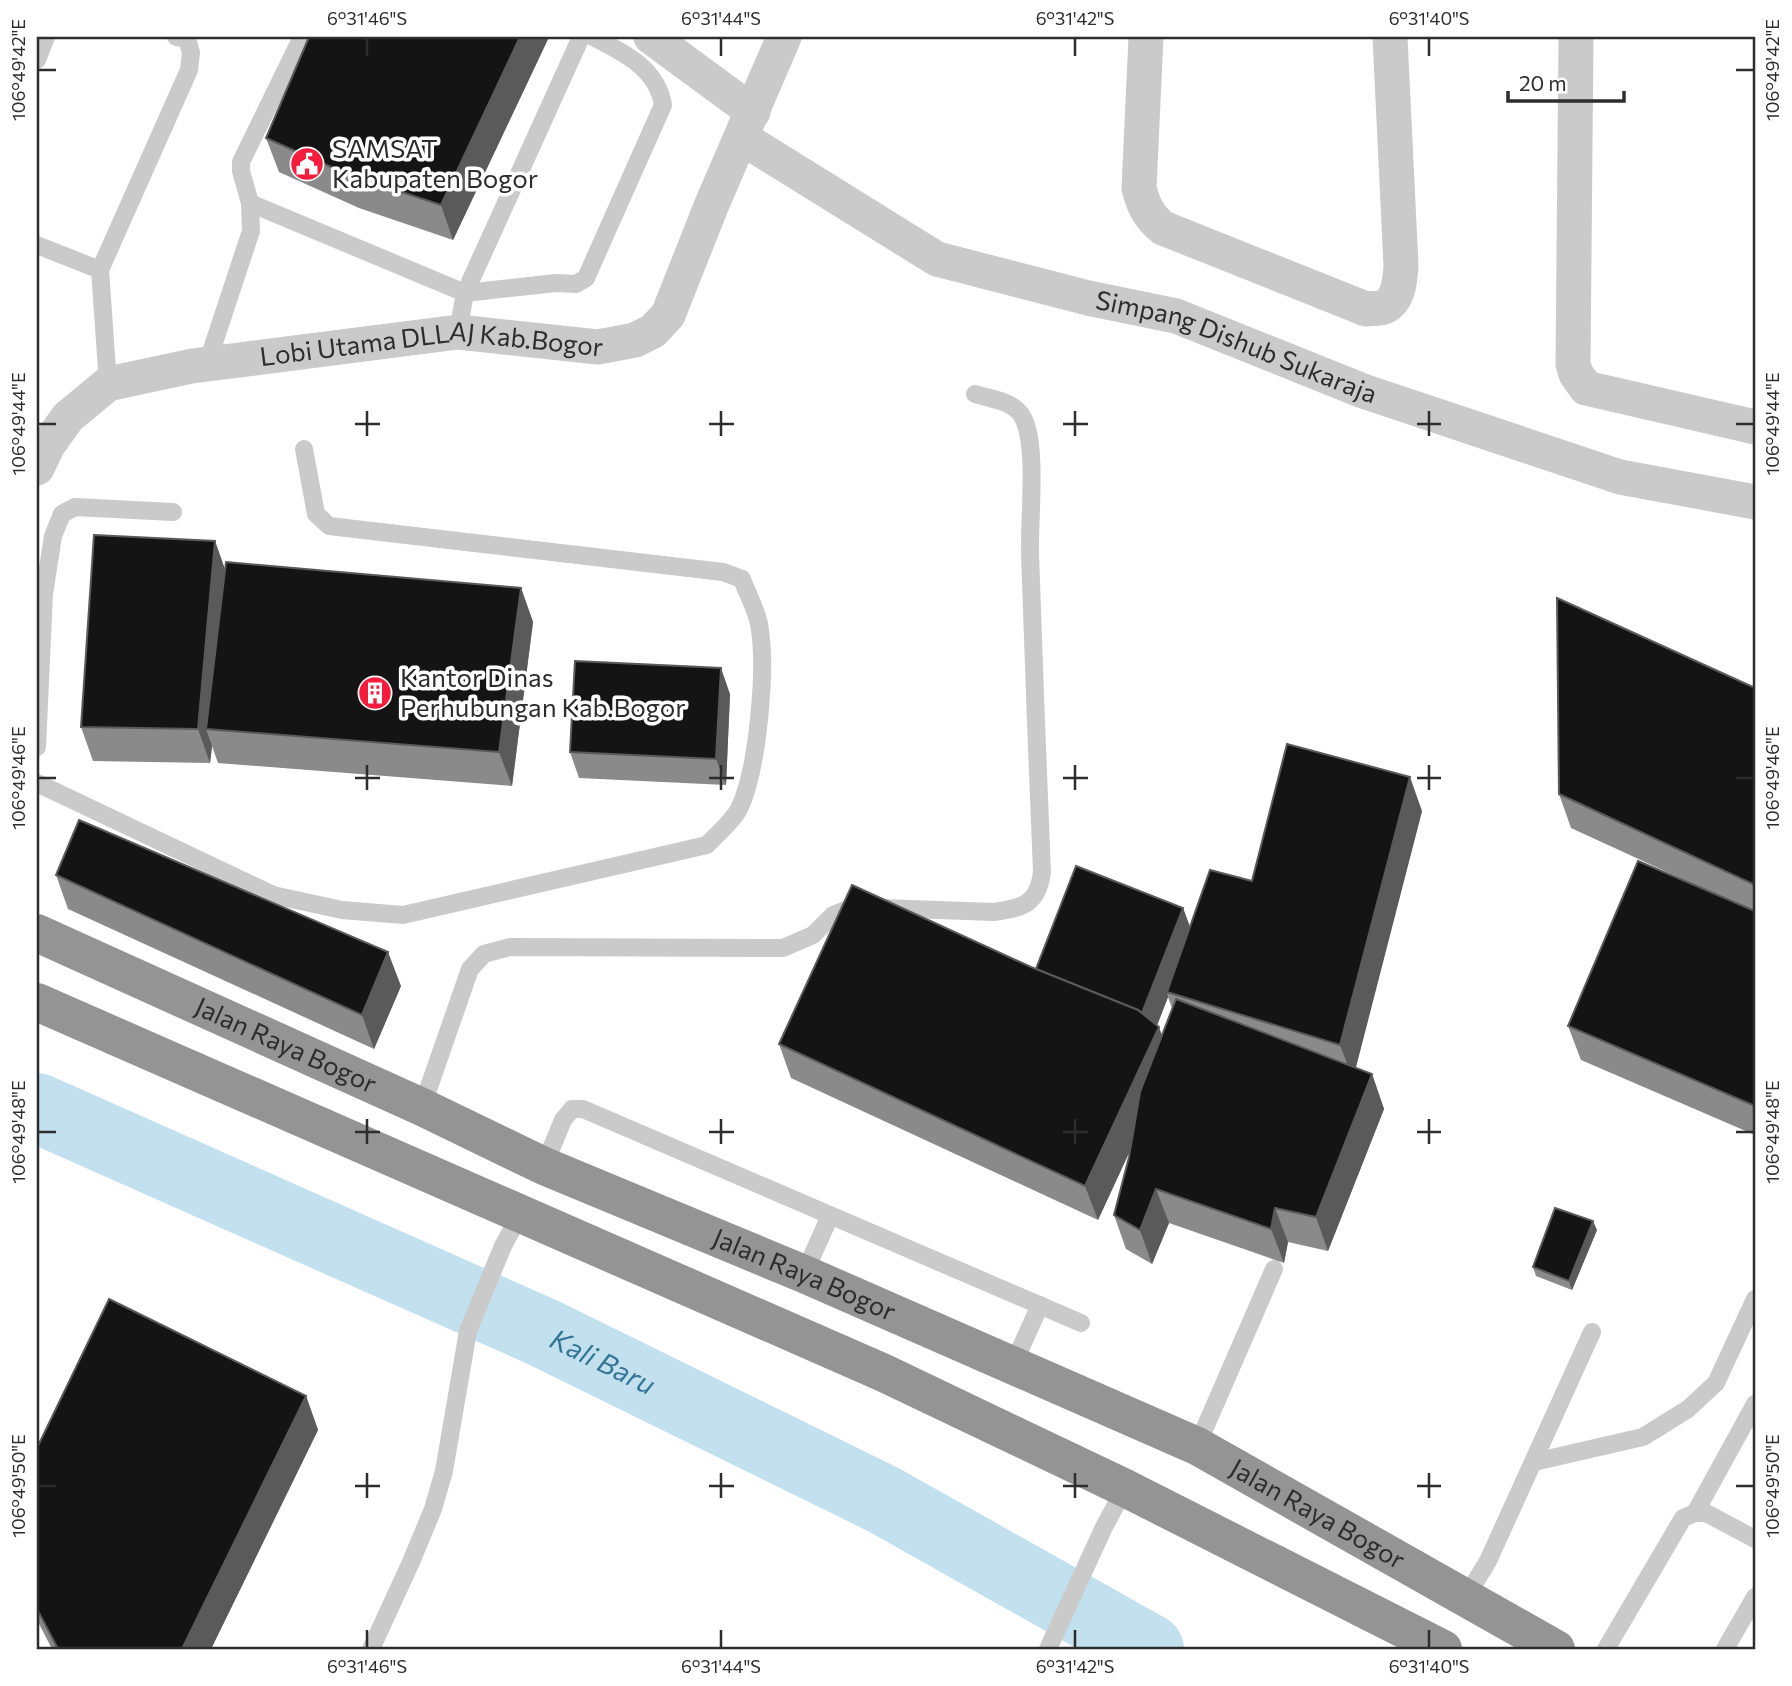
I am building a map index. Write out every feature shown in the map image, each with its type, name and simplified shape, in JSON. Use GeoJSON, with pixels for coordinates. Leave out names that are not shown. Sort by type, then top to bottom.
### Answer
{"type":"FeatureCollection","features":[{"type":"Feature","properties":{"kind":"highway","name":"Jalan Raya Bogor"},"geometry":{"type":"LineString","coordinates":[[37,933],[422,1107],[544,1166],[804,1274],[1197,1446],[1556,1649]]}},
{"type":"Feature","properties":{"kind":"highway"},"geometry":{"type":"LineString","coordinates":[[37,1002],[884,1373],[1125,1488],[1443,1649]]}},
{"type":"Feature","properties":{"kind":"street","name":"Simpang Dishub Sukaraja"},"geometry":{"type":"LineString","coordinates":[[651,37],[747,125],[937,259],[1088,298],[1175,316],[1363,391],[1620,477],[1755,502]]}},
{"type":"Feature","properties":{"kind":"street","name":"Lobi Utama DLLAJ Kab.Bogor"},"geometry":{"type":"LineString","coordinates":[[37,468],[48,445],[68,417],[108,384],[207,364],[458,332],[598,347],[621,345],[653,331],[668,315],[712,204],[784,37]]}},
{"type":"Feature","properties":{"kind":"street"},"geometry":{"type":"LineString","coordinates":[[1146,37],[1139,188],[1143,205],[1154,221],[1163,228],[1366,309],[1384,307],[1393,298],[1400,284],[1390,37]]}},
{"type":"Feature","properties":{"kind":"street"},"geometry":{"type":"LineString","coordinates":[[1576,37],[1573,364],[1576,374],[1586,388],[1755,427]]}},
{"type":"Feature","properties":{"kind":"lane"},"geometry":{"type":"LineString","coordinates":[[37,60],[46,37]]}},
{"type":"Feature","properties":{"kind":"lane"},"geometry":{"type":"LineString","coordinates":[[108,384],[100,270],[189,70],[191,53],[187,40],[176,37]]}},
{"type":"Feature","properties":{"kind":"lane"},"geometry":{"type":"LineString","coordinates":[[207,364],[251,231],[250,203],[241,162],[302,37]]}},
{"type":"Feature","properties":{"kind":"lane"},"geometry":{"type":"LineString","coordinates":[[458,332],[465,293],[581,37]]}},
{"type":"Feature","properties":{"kind":"lane"},"geometry":{"type":"LineString","coordinates":[[250,203],[465,293],[556,283],[576,284],[586,278],[663,105],[660,90],[647,71],[632,57],[593,37]]}},
{"type":"Feature","properties":{"kind":"lane"},"geometry":{"type":"LineString","coordinates":[[37,245],[100,270]]}},
{"type":"Feature","properties":{"kind":"lane"},"geometry":{"type":"LineString","coordinates":[[422,1107],[470,969],[484,954],[510,947],[783,948],[813,935],[833,915],[853,907],[994,912],[1017,909],[1034,898],[1041,888],[1042,872],[1028,429],[1012,405],[975,394]]}},
{"type":"Feature","properties":{"kind":"lane"},"geometry":{"type":"LineString","coordinates":[[37,783],[274,895],[342,910],[403,915],[707,845],[738,812],[750,780],[759,714],[761,671],[759,622],[742,579],[723,572],[329,526],[316,514],[304,449]]}},
{"type":"Feature","properties":{"kind":"lane"},"geometry":{"type":"LineString","coordinates":[[37,747],[44,594],[53,536],[62,513],[75,506],[173,512]]}},
{"type":"Feature","properties":{"kind":"lane"},"geometry":{"type":"LineString","coordinates":[[544,1166],[563,1120],[572,1109],[583,1109],[1081,1323]]}},
{"type":"Feature","properties":{"kind":"lane"},"geometry":{"type":"LineString","coordinates":[[371,1649],[411,1562],[437,1496],[444,1471],[468,1331],[503,1246],[521,1213]]}},
{"type":"Feature","properties":{"kind":"lane"},"geometry":{"type":"LineString","coordinates":[[804,1274],[830,1216]]}},
{"type":"Feature","properties":{"kind":"lane"},"geometry":{"type":"LineString","coordinates":[[1197,1446],[1274,1269]]}},
{"type":"Feature","properties":{"kind":"lane"},"geometry":{"type":"LineString","coordinates":[[1534,1462],[1643,1437],[1688,1409],[1716,1382],[1755,1299]]}},
{"type":"Feature","properties":{"kind":"lane"},"geometry":{"type":"LineString","coordinates":[[1013,1365],[1040,1305]]}},
{"type":"Feature","properties":{"kind":"lane"},"geometry":{"type":"LineString","coordinates":[[1466,1597],[1488,1561],[1592,1332]]}},
{"type":"Feature","properties":{"kind":"lane"},"geometry":{"type":"LineString","coordinates":[[1695,1513],[1755,1404]]}},
{"type":"Feature","properties":{"kind":"lane"},"geometry":{"type":"LineString","coordinates":[[1048,1649],[1104,1527],[1125,1488]]}},
{"type":"Feature","properties":{"kind":"lane"},"geometry":{"type":"LineString","coordinates":[[1606,1649],[1683,1518],[1695,1513],[1706,1513],[1755,1539]]}},
{"type":"Feature","properties":{"kind":"lane"},"geometry":{"type":"LineString","coordinates":[[1725,1649],[1755,1597]]}},
{"type":"Feature","properties":{"kind":"building"},"geometry":{"type":"Polygon","coordinates":[[[309,37],[520,37],[441,205],[347,174],[266,138],[309,37]]]}},
{"type":"Feature","properties":{"kind":"building"},"geometry":{"type":"Polygon","coordinates":[[[94,535],[215,541],[198,729],[81,727],[94,535]]]}},
{"type":"Feature","properties":{"kind":"building","name":"Kantor Dinas Perhubungan Kab.Bogor"},"geometry":{"type":"Polygon","coordinates":[[[226,562],[521,588],[499,752],[206,729],[226,562]]]}},
{"type":"Feature","properties":{"kind":"building"},"geometry":{"type":"Polygon","coordinates":[[[1557,598],[1755,688],[1755,885],[1559,794],[1557,598]]]}},
{"type":"Feature","properties":{"kind":"building"},"geometry":{"type":"Polygon","coordinates":[[[575,661],[721,668],[716,759],[570,752],[575,661]]]}},
{"type":"Feature","properties":{"kind":"building"},"geometry":{"type":"Polygon","coordinates":[[[1287,744],[1410,777],[1340,1045],[1167,992],[1210,870],[1252,881],[1287,744]]]}},
{"type":"Feature","properties":{"kind":"building"},"geometry":{"type":"Polygon","coordinates":[[[79,820],[388,952],[362,1015],[56,875],[79,820]]]}},
{"type":"Feature","properties":{"kind":"building"},"geometry":{"type":"Polygon","coordinates":[[[1638,861],[1755,911],[1755,1106],[1568,1026],[1638,861]]]}},
{"type":"Feature","properties":{"kind":"building"},"geometry":{"type":"Polygon","coordinates":[[[1076,866],[1183,908],[1142,1013],[1036,969],[1076,866]]]}},
{"type":"Feature","properties":{"kind":"building"},"geometry":{"type":"Polygon","coordinates":[[[852,885],[1031,967],[1138,1010],[1159,1027],[1085,1186],[779,1044],[852,885]]]}},
{"type":"Feature","properties":{"kind":"building"},"geometry":{"type":"Polygon","coordinates":[[[1176,999],[1372,1074],[1316,1217],[1275,1208],[1271,1229],[1156,1189],[1140,1230],[1114,1215],[1129,1157],[1140,1092],[1176,999]]]}},
{"type":"Feature","properties":{"kind":"building"},"geometry":{"type":"Polygon","coordinates":[[[1555,1208],[1593,1221],[1569,1281],[1533,1267],[1555,1208]]]}},
{"type":"Feature","properties":{"kind":"building"},"geometry":{"type":"Polygon","coordinates":[[[109,1299],[306,1396],[182,1649],[62,1649],[57,1647],[37,1609],[37,1448],[109,1299]]]}},
{"type":"Feature","properties":{"kind":"waterway","name":"Kali Baru"},"geometry":{"type":"LineString","coordinates":[[37,1108],[542,1332],[884,1500],[1149,1649]]}},
{"type":"Feature","properties":{"kind":"place","name":"SAMSAT Kabupaten Bogor"},"geometry":{"type":"Point","coordinates":[307,164]}},
{"type":"Feature","properties":{"kind":"place","name":"Kantor Dinas Perhubungan Kab.Bogor"},"geometry":{"type":"Point","coordinates":[375,693]}}]}
